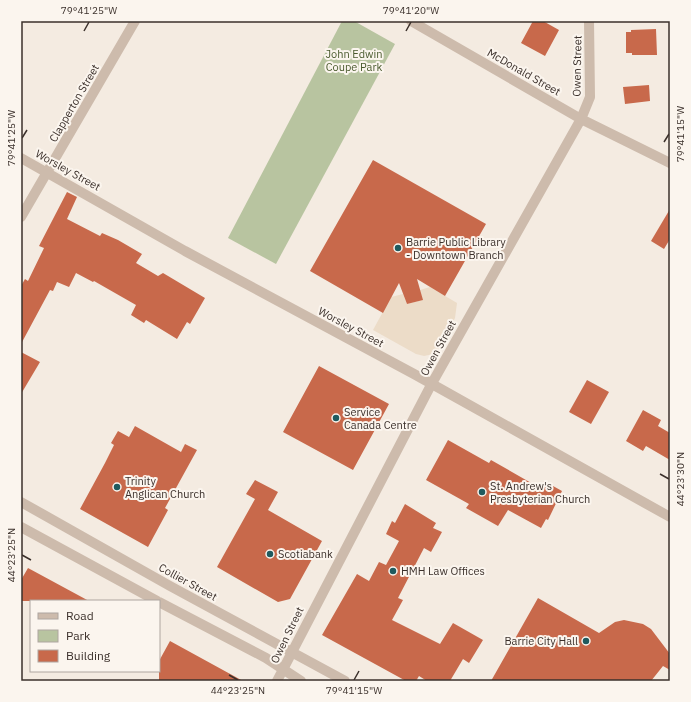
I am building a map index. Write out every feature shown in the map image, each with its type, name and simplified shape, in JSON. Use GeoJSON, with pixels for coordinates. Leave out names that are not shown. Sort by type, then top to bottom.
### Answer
{"type":"FeatureCollection","features":[{"type":"Feature","properties":{"kind":"street","name":"Clapperton Street"},"geometry":{"type":"LineString","coordinates":[[21,217],[135,21]]}},
{"type":"Feature","properties":{"kind":"street","name":"McDonald Street"},"geometry":{"type":"LineString","coordinates":[[411,21],[581,119],[670,163]]}},
{"type":"Feature","properties":{"kind":"street","name":"Owen Street"},"geometry":{"type":"LineString","coordinates":[[277,681],[431,385],[581,119],[590,97],[589,21]]}},
{"type":"Feature","properties":{"kind":"street","name":"Worsley Street"},"geometry":{"type":"LineString","coordinates":[[21,158],[47,171],[185,251],[670,517]]}},
{"type":"Feature","properties":{"kind":"street","name":"Collier Street"},"geometry":{"type":"LineString","coordinates":[[21,502],[345,681]]}},
{"type":"Feature","properties":{"kind":"street"},"geometry":{"type":"LineString","coordinates":[[21,527],[154,600]]}},
{"type":"Feature","properties":{"kind":"street"},"geometry":{"type":"LineString","coordinates":[[160,603],[266,658],[301,681]]}},
{"type":"Feature","properties":{"kind":"green space","name":"John Edwin Coupe Park"},"geometry":{"type":"Polygon","coordinates":[[[342,21],[354,21],[395,44],[276,264],[228,238],[342,21]]]}},
{"type":"Feature","properties":{"kind":"shaded area"},"geometry":{"type":"Polygon","coordinates":[[[430,287],[457,303],[455,318],[439,349],[433,354],[424,356],[416,354],[373,330],[391,297],[403,294],[407,304],[422,300],[420,290],[430,287]]]}},
{"type":"Feature","properties":{"kind":"building"},"geometry":{"type":"Polygon","coordinates":[[[533,21],[543,21],[559,30],[545,56],[521,43],[533,21]]]}},
{"type":"Feature","properties":{"kind":"building"},"geometry":{"type":"Polygon","coordinates":[[[656,29],[657,55],[632,55],[632,53],[626,53],[626,32],[631,32],[631,30],[656,29]]]}},
{"type":"Feature","properties":{"kind":"building"},"geometry":{"type":"Polygon","coordinates":[[[649,85],[650,101],[625,104],[623,87],[649,85]]]}},
{"type":"Feature","properties":{"kind":"building","name":"Barrie Public Library - Downtown Branch"},"geometry":{"type":"Polygon","coordinates":[[[373,160],[486,224],[445,296],[417,279],[423,300],[407,304],[399,283],[383,313],[310,271],[373,160]]]}},
{"type":"Feature","properties":{"kind":"building"},"geometry":{"type":"Polygon","coordinates":[[[67,192],[77,197],[67,219],[100,236],[102,233],[118,240],[142,254],[136,263],[158,276],[163,273],[205,298],[190,324],[187,322],[177,339],[146,320],[144,323],[131,315],[136,305],[94,281],[93,282],[76,273],[69,287],[57,282],[53,291],[50,290],[21,344],[21,286],[25,279],[28,281],[44,248],[39,246],[67,192]]]}},
{"type":"Feature","properties":{"kind":"building"},"geometry":{"type":"Polygon","coordinates":[[[670,209],[670,239],[664,249],[651,241],[670,209]]]}},
{"type":"Feature","properties":{"kind":"building"},"geometry":{"type":"Polygon","coordinates":[[[21,352],[40,362],[21,394],[21,352]]]}},
{"type":"Feature","properties":{"kind":"building","name":"Service Canada Centre"},"geometry":{"type":"Polygon","coordinates":[[[319,366],[389,404],[353,470],[283,432],[319,366]]]}},
{"type":"Feature","properties":{"kind":"building"},"geometry":{"type":"Polygon","coordinates":[[[587,380],[609,392],[591,424],[569,412],[587,380]]]}},
{"type":"Feature","properties":{"kind":"building"},"geometry":{"type":"Polygon","coordinates":[[[643,410],[661,420],[658,426],[670,433],[670,460],[646,446],[643,451],[626,441],[643,410]]]}},
{"type":"Feature","properties":{"kind":"building","name":"Trinity Anglican Church"},"geometry":{"type":"Polygon","coordinates":[[[135,426],[181,452],[185,444],[197,450],[165,508],[168,510],[148,547],[80,509],[114,445],[111,443],[118,431],[129,437],[135,426]]]}},
{"type":"Feature","properties":{"kind":"building","name":"St. Andrew's Presbyterian Church"},"geometry":{"type":"Polygon","coordinates":[[[448,440],[489,463],[491,460],[540,488],[544,481],[562,491],[548,520],[546,519],[541,528],[508,510],[498,526],[466,508],[469,504],[426,480],[448,440]]]}},
{"type":"Feature","properties":{"kind":"building","name":"Scotiabank"},"geometry":{"type":"Polygon","coordinates":[[[255,480],[278,492],[268,510],[322,541],[290,599],[278,602],[217,567],[255,499],[246,494],[255,480]]]}},
{"type":"Feature","properties":{"kind":"building"},"geometry":{"type":"Polygon","coordinates":[[[405,504],[436,523],[433,528],[442,532],[431,552],[424,548],[398,598],[403,600],[392,620],[440,644],[453,623],[483,640],[469,663],[463,659],[450,681],[427,681],[419,676],[416,681],[406,681],[322,635],[357,574],[369,581],[379,562],[386,565],[399,541],[386,534],[392,521],[395,523],[405,504]]]}},
{"type":"Feature","properties":{"kind":"building"},"geometry":{"type":"Polygon","coordinates":[[[28,568],[87,600],[21,601],[21,580],[28,568]]]}},
{"type":"Feature","properties":{"kind":"building","name":"Barrie City Hall"},"geometry":{"type":"Polygon","coordinates":[[[538,598],[599,633],[615,622],[624,620],[643,624],[651,629],[670,654],[670,670],[663,666],[651,681],[491,681],[538,598]]]}},
{"type":"Feature","properties":{"kind":"building"},"geometry":{"type":"Polygon","coordinates":[[[170,641],[243,681],[159,681],[160,659],[170,641]]]}},
{"type":"Feature","properties":{"kind":"place","name":"Barrie Public Library - Downtown Branch"},"geometry":{"type":"Point","coordinates":[398,248]}},
{"type":"Feature","properties":{"kind":"place","name":"Service Canada Centre"},"geometry":{"type":"Point","coordinates":[336,418]}},
{"type":"Feature","properties":{"kind":"place","name":"Trinity Anglican Church"},"geometry":{"type":"Point","coordinates":[117,487]}},
{"type":"Feature","properties":{"kind":"place","name":"St. Andrew's Presbyterian Church"},"geometry":{"type":"Point","coordinates":[482,492]}},
{"type":"Feature","properties":{"kind":"place","name":"Scotiabank"},"geometry":{"type":"Point","coordinates":[270,554]}},
{"type":"Feature","properties":{"kind":"place","name":"HMH Law Offices"},"geometry":{"type":"Point","coordinates":[393,571]}},
{"type":"Feature","properties":{"kind":"place","name":"Barrie City Hall"},"geometry":{"type":"Point","coordinates":[586,641]}}]}
